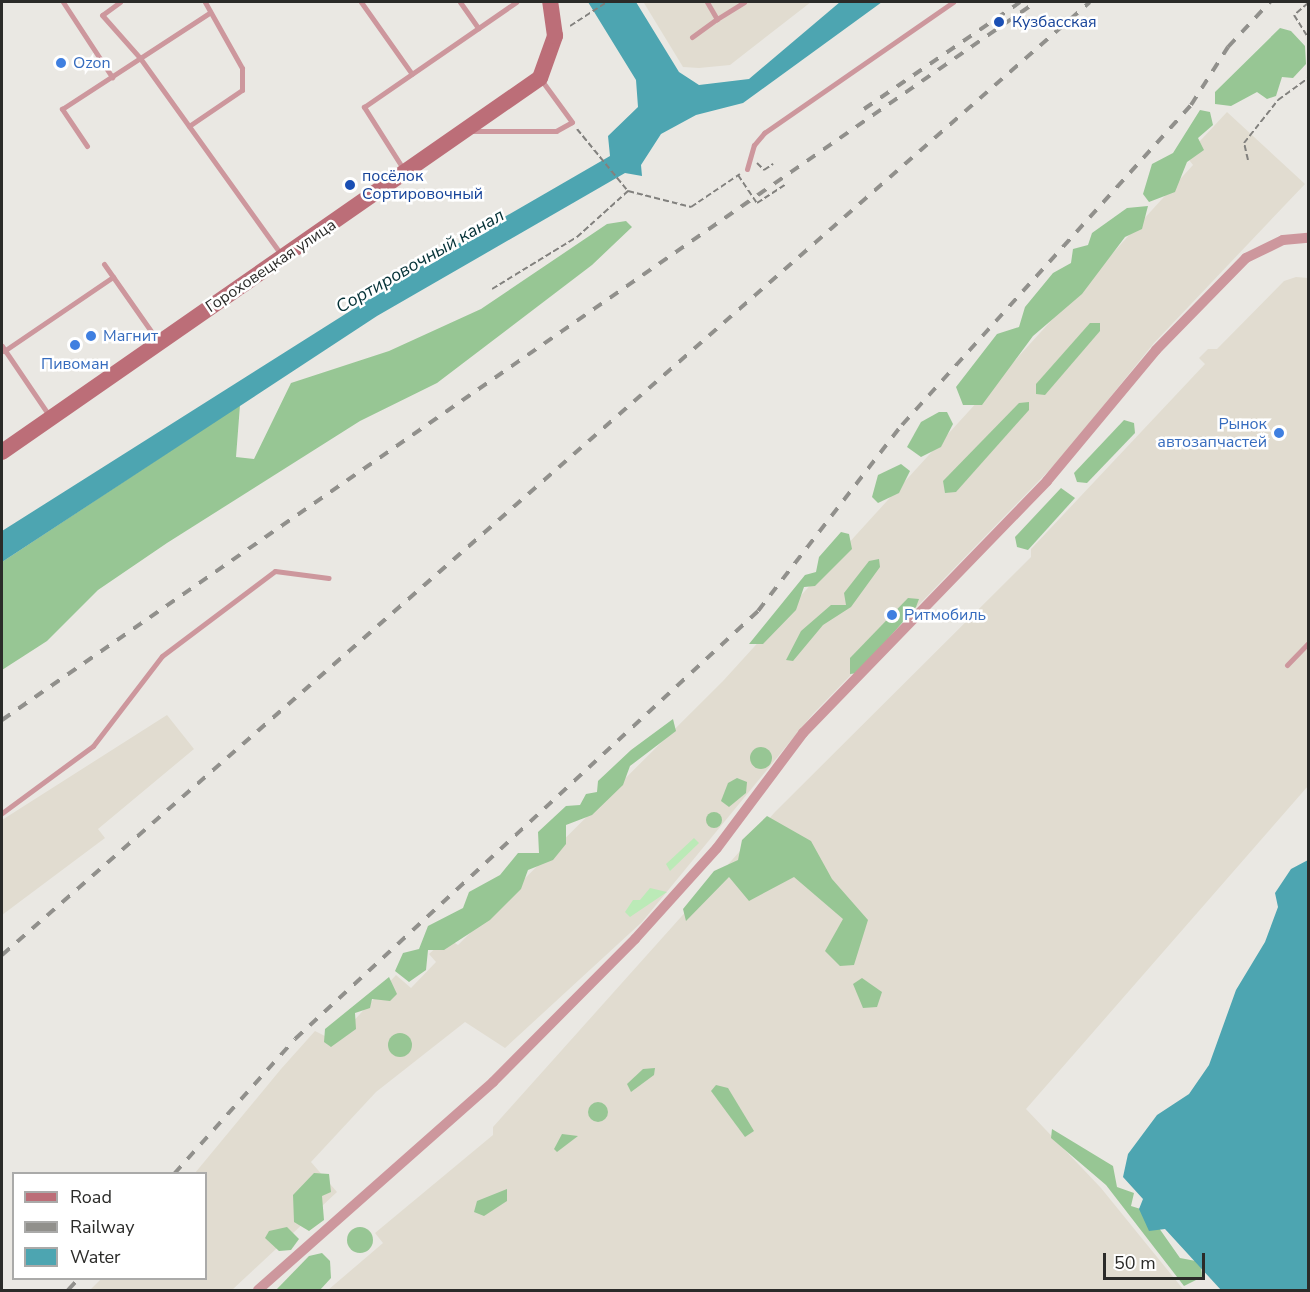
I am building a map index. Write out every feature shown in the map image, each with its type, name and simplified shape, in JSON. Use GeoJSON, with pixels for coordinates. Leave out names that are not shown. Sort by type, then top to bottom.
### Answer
{"type":"FeatureCollection","features":[{"type":"Feature","properties":{"kind":"street"},"geometry":{"type":"LineString","coordinates":[[540,78],[555,36],[550,2]]}},
{"type":"Feature","properties":{"kind":"street","name":"Гороховецкая улица"},"geometry":{"type":"LineString","coordinates":[[2,452],[467,131],[540,78]]}},
{"type":"Feature","properties":{"kind":"street"},"geometry":{"type":"LineString","coordinates":[[258,1290],[493,1082],[635,939],[717,848],[803,733],[1047,481],[1156,350],[1246,258],[1282,240],[1308,238]]}},
{"type":"Feature","properties":{"kind":"lane"},"geometry":{"type":"LineString","coordinates":[[63,2],[112,77]]}},
{"type":"Feature","properties":{"kind":"lane"},"geometry":{"type":"LineString","coordinates":[[120,2],[102,15],[141,58],[284,258]]}},
{"type":"Feature","properties":{"kind":"lane"},"geometry":{"type":"LineString","coordinates":[[189,126],[242,90],[242,68],[205,2]]}},
{"type":"Feature","properties":{"kind":"lane"},"geometry":{"type":"LineString","coordinates":[[361,2],[412,74]]}},
{"type":"Feature","properties":{"kind":"lane"},"geometry":{"type":"LineString","coordinates":[[460,2],[478,28]]}},
{"type":"Feature","properties":{"kind":"lane"},"geometry":{"type":"LineString","coordinates":[[406,173],[364,107],[516,2]]}},
{"type":"Feature","properties":{"kind":"lane"},"geometry":{"type":"LineString","coordinates":[[707,2],[717,19]]}},
{"type":"Feature","properties":{"kind":"lane"},"geometry":{"type":"LineString","coordinates":[[692,36],[744,2]]}},
{"type":"Feature","properties":{"kind":"lane"},"geometry":{"type":"LineString","coordinates":[[747,169],[754,145],[764,133],[952,2]]}},
{"type":"Feature","properties":{"kind":"lane"},"geometry":{"type":"LineString","coordinates":[[87,146],[62,109],[210,13]]}},
{"type":"Feature","properties":{"kind":"lane"},"geometry":{"type":"LineString","coordinates":[[467,131],[556,131],[572,122],[540,78]]}},
{"type":"Feature","properties":{"kind":"lane"},"geometry":{"type":"LineString","coordinates":[[104,264],[159,342]]}},
{"type":"Feature","properties":{"kind":"lane"},"geometry":{"type":"LineString","coordinates":[[50,417],[3,349],[113,277]]}},
{"type":"Feature","properties":{"kind":"lane"},"geometry":{"type":"LineString","coordinates":[[2,813],[93,746],[162,656],[275,571],[329,578]]}},
{"type":"Feature","properties":{"kind":"lane"},"geometry":{"type":"LineString","coordinates":[[1287,665],[1308,643]]}},
{"type":"Feature","properties":{"kind":"path"},"geometry":{"type":"LineString","coordinates":[[579,19],[607,2]]}},
{"type":"Feature","properties":{"kind":"path"},"geometry":{"type":"LineString","coordinates":[[1308,3],[1294,15],[1308,37]]}},
{"type":"Feature","properties":{"kind":"path"},"geometry":{"type":"LineString","coordinates":[[1248,160],[1244,143],[1278,100],[1308,78]]}},
{"type":"Feature","properties":{"kind":"path"},"geometry":{"type":"LineString","coordinates":[[584,139],[628,191],[691,207],[757,163],[764,170],[773,164]]}},
{"type":"Feature","properties":{"kind":"path"},"geometry":{"type":"LineString","coordinates":[[738,175],[757,203],[786,184]]}},
{"type":"Feature","properties":{"kind":"path"},"geometry":{"type":"LineString","coordinates":[[492,289],[577,237],[628,191]]}},
{"type":"Feature","properties":{"kind":"shaded area"},"geometry":{"type":"Polygon","coordinates":[[[811,2],[730,65],[699,68],[683,67],[644,3],[811,2]]]}},
{"type":"Feature","properties":{"kind":"shaded area"},"geometry":{"type":"Polygon","coordinates":[[[1227,112],[1305,184],[1154,343],[1061,458],[812,715],[642,922],[505,1048],[465,1022],[376,1092],[311,1162],[337,1192],[232,1290],[90,1290],[100,1280],[207,1280],[207,1172],[196,1172],[281,1069],[315,1031],[335,1041],[396,975],[411,988],[436,962],[429,954],[447,938],[458,945],[723,681],[1193,165],[1186,156],[1227,112]]]}},
{"type":"Feature","properties":{"kind":"shaded area"},"geometry":{"type":"Polygon","coordinates":[[[1296,277],[1308,278],[1308,786],[1026,1109],[1101,1188],[1183,1289],[328,1290],[383,1243],[375,1233],[493,1135],[493,1127],[775,812],[1031,557],[1031,549],[1205,364],[1199,358],[1208,349],[1217,349],[1284,281],[1296,277]]]}},
{"type":"Feature","properties":{"kind":"shaded area"},"geometry":{"type":"Polygon","coordinates":[[[167,715],[194,749],[98,829],[105,838],[2,915],[2,820],[167,715]]]}},
{"type":"Feature","properties":{"kind":"green space"},"geometry":{"type":"Polygon","coordinates":[[[1280,28],[1291,31],[1305,46],[1306,64],[1293,78],[1282,77],[1276,96],[1267,99],[1257,92],[1231,106],[1215,104],[1215,92],[1280,28]]]}},
{"type":"Feature","properties":{"kind":"green space"},"geometry":{"type":"Polygon","coordinates":[[[1200,110],[1210,112],[1213,125],[1198,138],[1204,150],[1187,162],[1175,192],[1149,202],[1143,194],[1152,164],[1173,153],[1200,110]]]}},
{"type":"Feature","properties":{"kind":"green space"},"geometry":{"type":"Polygon","coordinates":[[[1148,206],[1142,229],[1125,237],[1082,294],[1033,336],[982,405],[963,405],[956,387],[997,334],[1019,327],[1025,307],[1053,273],[1071,263],[1073,249],[1088,245],[1092,233],[1127,208],[1148,206]]]}},
{"type":"Feature","properties":{"kind":"green space"},"geometry":{"type":"Polygon","coordinates":[[[626,221],[632,227],[592,265],[437,383],[360,421],[167,543],[98,590],[47,641],[2,670],[2,562],[240,405],[236,457],[254,459],[291,383],[389,351],[481,309],[607,224],[626,221]]]}},
{"type":"Feature","properties":{"kind":"green space"},"geometry":{"type":"Polygon","coordinates":[[[1090,323],[1100,323],[1100,331],[1045,395],[1036,394],[1036,384],[1090,323]]]}},
{"type":"Feature","properties":{"kind":"green space"},"geometry":{"type":"Polygon","coordinates":[[[1029,402],[1029,410],[956,492],[945,493],[943,481],[1019,403],[1029,402]]]}},
{"type":"Feature","properties":{"kind":"green space"},"geometry":{"type":"Polygon","coordinates":[[[939,412],[947,412],[953,424],[941,447],[921,457],[907,447],[921,422],[939,412]]]}},
{"type":"Feature","properties":{"kind":"green space"},"geometry":{"type":"Polygon","coordinates":[[[1124,420],[1134,423],[1135,433],[1087,483],[1077,482],[1074,473],[1124,420]]]}},
{"type":"Feature","properties":{"kind":"green space"},"geometry":{"type":"Polygon","coordinates":[[[901,464],[910,471],[899,493],[878,503],[872,497],[878,475],[901,464]]]}},
{"type":"Feature","properties":{"kind":"green space"},"geometry":{"type":"Polygon","coordinates":[[[1061,488],[1075,498],[1028,550],[1017,547],[1015,537],[1061,488]]]}},
{"type":"Feature","properties":{"kind":"green space"},"geometry":{"type":"Polygon","coordinates":[[[841,532],[849,534],[852,549],[815,586],[804,587],[796,610],[763,644],[749,644],[805,575],[816,572],[819,557],[841,532]]]}},
{"type":"Feature","properties":{"kind":"green space"},"geometry":{"type":"Polygon","coordinates":[[[879,559],[880,567],[851,607],[823,625],[793,661],[786,660],[801,631],[831,605],[846,605],[844,593],[869,561],[879,559]]]}},
{"type":"Feature","properties":{"kind":"green space"},"geometry":{"type":"Polygon","coordinates":[[[908,598],[919,599],[916,607],[858,673],[850,674],[850,658],[908,598]]]}},
{"type":"Feature","properties":{"kind":"green space"},"geometry":{"type":"Polygon","coordinates":[[[673,719],[676,731],[630,766],[623,785],[592,815],[566,825],[566,844],[553,860],[528,870],[521,889],[490,920],[444,950],[428,950],[426,970],[409,982],[395,971],[403,953],[419,949],[428,926],[463,908],[469,892],[500,875],[518,853],[539,853],[538,832],[566,806],[580,805],[586,794],[597,792],[598,781],[631,750],[673,719]]]}},
{"type":"Feature","properties":{"kind":"green space"},"geometry":{"type":"Polygon","coordinates":[[[761,747],[769,750],[772,758],[769,766],[761,769],[753,766],[750,758],[753,750],[761,747]]]}},
{"type":"Feature","properties":{"kind":"green space"},"geometry":{"type":"Polygon","coordinates":[[[737,778],[747,782],[746,793],[729,807],[721,801],[728,783],[737,778]]]}},
{"type":"Feature","properties":{"kind":"green space"},"geometry":{"type":"Polygon","coordinates":[[[714,812],[722,820],[714,828],[706,820],[714,812]]]}},
{"type":"Feature","properties":{"kind":"green space"},"geometry":{"type":"Polygon","coordinates":[[[767,816],[811,841],[832,879],[868,920],[854,965],[840,966],[825,951],[843,919],[794,877],[749,901],[729,877],[686,921],[683,909],[714,871],[738,860],[742,840],[767,816]]]}},
{"type":"Feature","properties":{"kind":"green space"},"geometry":{"type":"Polygon","coordinates":[[[694,838],[699,843],[670,871],[666,864],[694,838]]]}},
{"type":"Feature","properties":{"kind":"green space"},"geometry":{"type":"Polygon","coordinates":[[[650,888],[667,892],[630,917],[625,912],[633,900],[640,900],[650,888]]]}},
{"type":"Feature","properties":{"kind":"green space"},"geometry":{"type":"Polygon","coordinates":[[[389,977],[397,994],[390,1001],[372,999],[370,1008],[355,1013],[356,1029],[331,1047],[324,1042],[325,1029],[389,977]]]}},
{"type":"Feature","properties":{"kind":"green space"},"geometry":{"type":"Polygon","coordinates":[[[862,978],[882,992],[877,1007],[863,1008],[853,984],[862,978]]]}},
{"type":"Feature","properties":{"kind":"green space"},"geometry":{"type":"Polygon","coordinates":[[[400,1033],[408,1037],[412,1045],[408,1053],[400,1057],[392,1053],[388,1045],[392,1037],[400,1033]]]}},
{"type":"Feature","properties":{"kind":"green space"},"geometry":{"type":"Polygon","coordinates":[[[655,1068],[654,1075],[631,1092],[627,1084],[643,1069],[655,1068]]]}},
{"type":"Feature","properties":{"kind":"green space"},"geometry":{"type":"Polygon","coordinates":[[[716,1085],[728,1088],[754,1131],[745,1137],[711,1091],[716,1085]]]}},
{"type":"Feature","properties":{"kind":"green space"},"geometry":{"type":"Polygon","coordinates":[[[594,1102],[602,1102],[608,1108],[608,1116],[602,1122],[594,1122],[588,1116],[588,1108],[594,1102]]]}},
{"type":"Feature","properties":{"kind":"green space"},"geometry":{"type":"Polygon","coordinates":[[[1052,1129],[1113,1166],[1117,1187],[1134,1193],[1131,1206],[1147,1211],[1180,1258],[1201,1262],[1202,1277],[1184,1286],[1106,1185],[1051,1138],[1052,1129]]]}},
{"type":"Feature","properties":{"kind":"green space"},"geometry":{"type":"Polygon","coordinates":[[[562,1134],[578,1136],[557,1152],[554,1149],[562,1134]]]}},
{"type":"Feature","properties":{"kind":"green space"},"geometry":{"type":"Polygon","coordinates":[[[314,1173],[329,1174],[331,1192],[322,1196],[324,1220],[309,1231],[294,1222],[293,1195],[314,1173]]]}},
{"type":"Feature","properties":{"kind":"green space"},"geometry":{"type":"Polygon","coordinates":[[[507,1189],[507,1201],[484,1216],[474,1212],[477,1201],[507,1189]]]}},
{"type":"Feature","properties":{"kind":"green space"},"geometry":{"type":"Polygon","coordinates":[[[287,1227],[299,1239],[291,1250],[279,1251],[265,1238],[269,1231],[287,1227]]]}},
{"type":"Feature","properties":{"kind":"green space"},"geometry":{"type":"Polygon","coordinates":[[[360,1227],[369,1231],[373,1240],[369,1249],[360,1253],[351,1249],[347,1240],[351,1231],[360,1227]]]}},
{"type":"Feature","properties":{"kind":"green space"},"geometry":{"type":"Polygon","coordinates":[[[322,1253],[330,1261],[331,1278],[320,1290],[276,1290],[309,1256],[322,1253]]]}},
{"type":"Feature","properties":{"kind":"water"},"geometry":{"type":"Polygon","coordinates":[[[588,2],[636,2],[679,72],[699,85],[749,79],[840,2],[882,2],[743,103],[696,115],[661,134],[641,165],[642,176],[625,173],[377,316],[2,562],[2,531],[442,253],[610,156],[608,136],[638,107],[636,80],[588,2]]]}},
{"type":"Feature","properties":{"kind":"water"},"geometry":{"type":"Polygon","coordinates":[[[1308,860],[1308,1290],[1221,1290],[1165,1229],[1149,1231],[1139,1209],[1143,1199],[1123,1177],[1128,1154],[1157,1115],[1189,1094],[1209,1065],[1236,990],[1265,942],[1278,907],[1275,893],[1291,869],[1308,860]]]}},
{"type":"Feature","properties":{"kind":"railway"},"geometry":{"type":"LineString","coordinates":[[864,109],[1020,2]]}},
{"type":"Feature","properties":{"kind":"railway"},"geometry":{"type":"LineString","coordinates":[[2,720],[1036,2]]}},
{"type":"Feature","properties":{"kind":"railway"},"geometry":{"type":"LineString","coordinates":[[2,955],[1090,2]]}},
{"type":"Feature","properties":{"kind":"railway"},"geometry":{"type":"LineString","coordinates":[[176,1172],[295,1039],[758,611],[902,425],[1191,105],[1228,47],[1270,2]]}},
{"type":"Feature","properties":{"kind":"railway"},"geometry":{"type":"LineString","coordinates":[[68,1290],[77,1280]]}},
{"type":"Feature","properties":{"kind":"place","name":"Кузбасская"},"geometry":{"type":"Point","coordinates":[999,22]}},
{"type":"Feature","properties":{"kind":"place","name":"Ozon"},"geometry":{"type":"Point","coordinates":[61,63]}},
{"type":"Feature","properties":{"kind":"place","name":"посёлок Сортировочный"},"geometry":{"type":"Point","coordinates":[350,185]}},
{"type":"Feature","properties":{"kind":"place","name":"Магнит"},"geometry":{"type":"Point","coordinates":[91,336]}},
{"type":"Feature","properties":{"kind":"place","name":"Пивоман"},"geometry":{"type":"Point","coordinates":[75,345]}},
{"type":"Feature","properties":{"kind":"place","name":"Рынок автозапчастей"},"geometry":{"type":"Point","coordinates":[1279,433]}},
{"type":"Feature","properties":{"kind":"place","name":"Ритмобиль"},"geometry":{"type":"Point","coordinates":[892,615]}},
{"type":"Feature","properties":{"kind":"water label","name":"Сортировочный канал"},"geometry":{"type":"Point","coordinates":[420,261]}}]}
